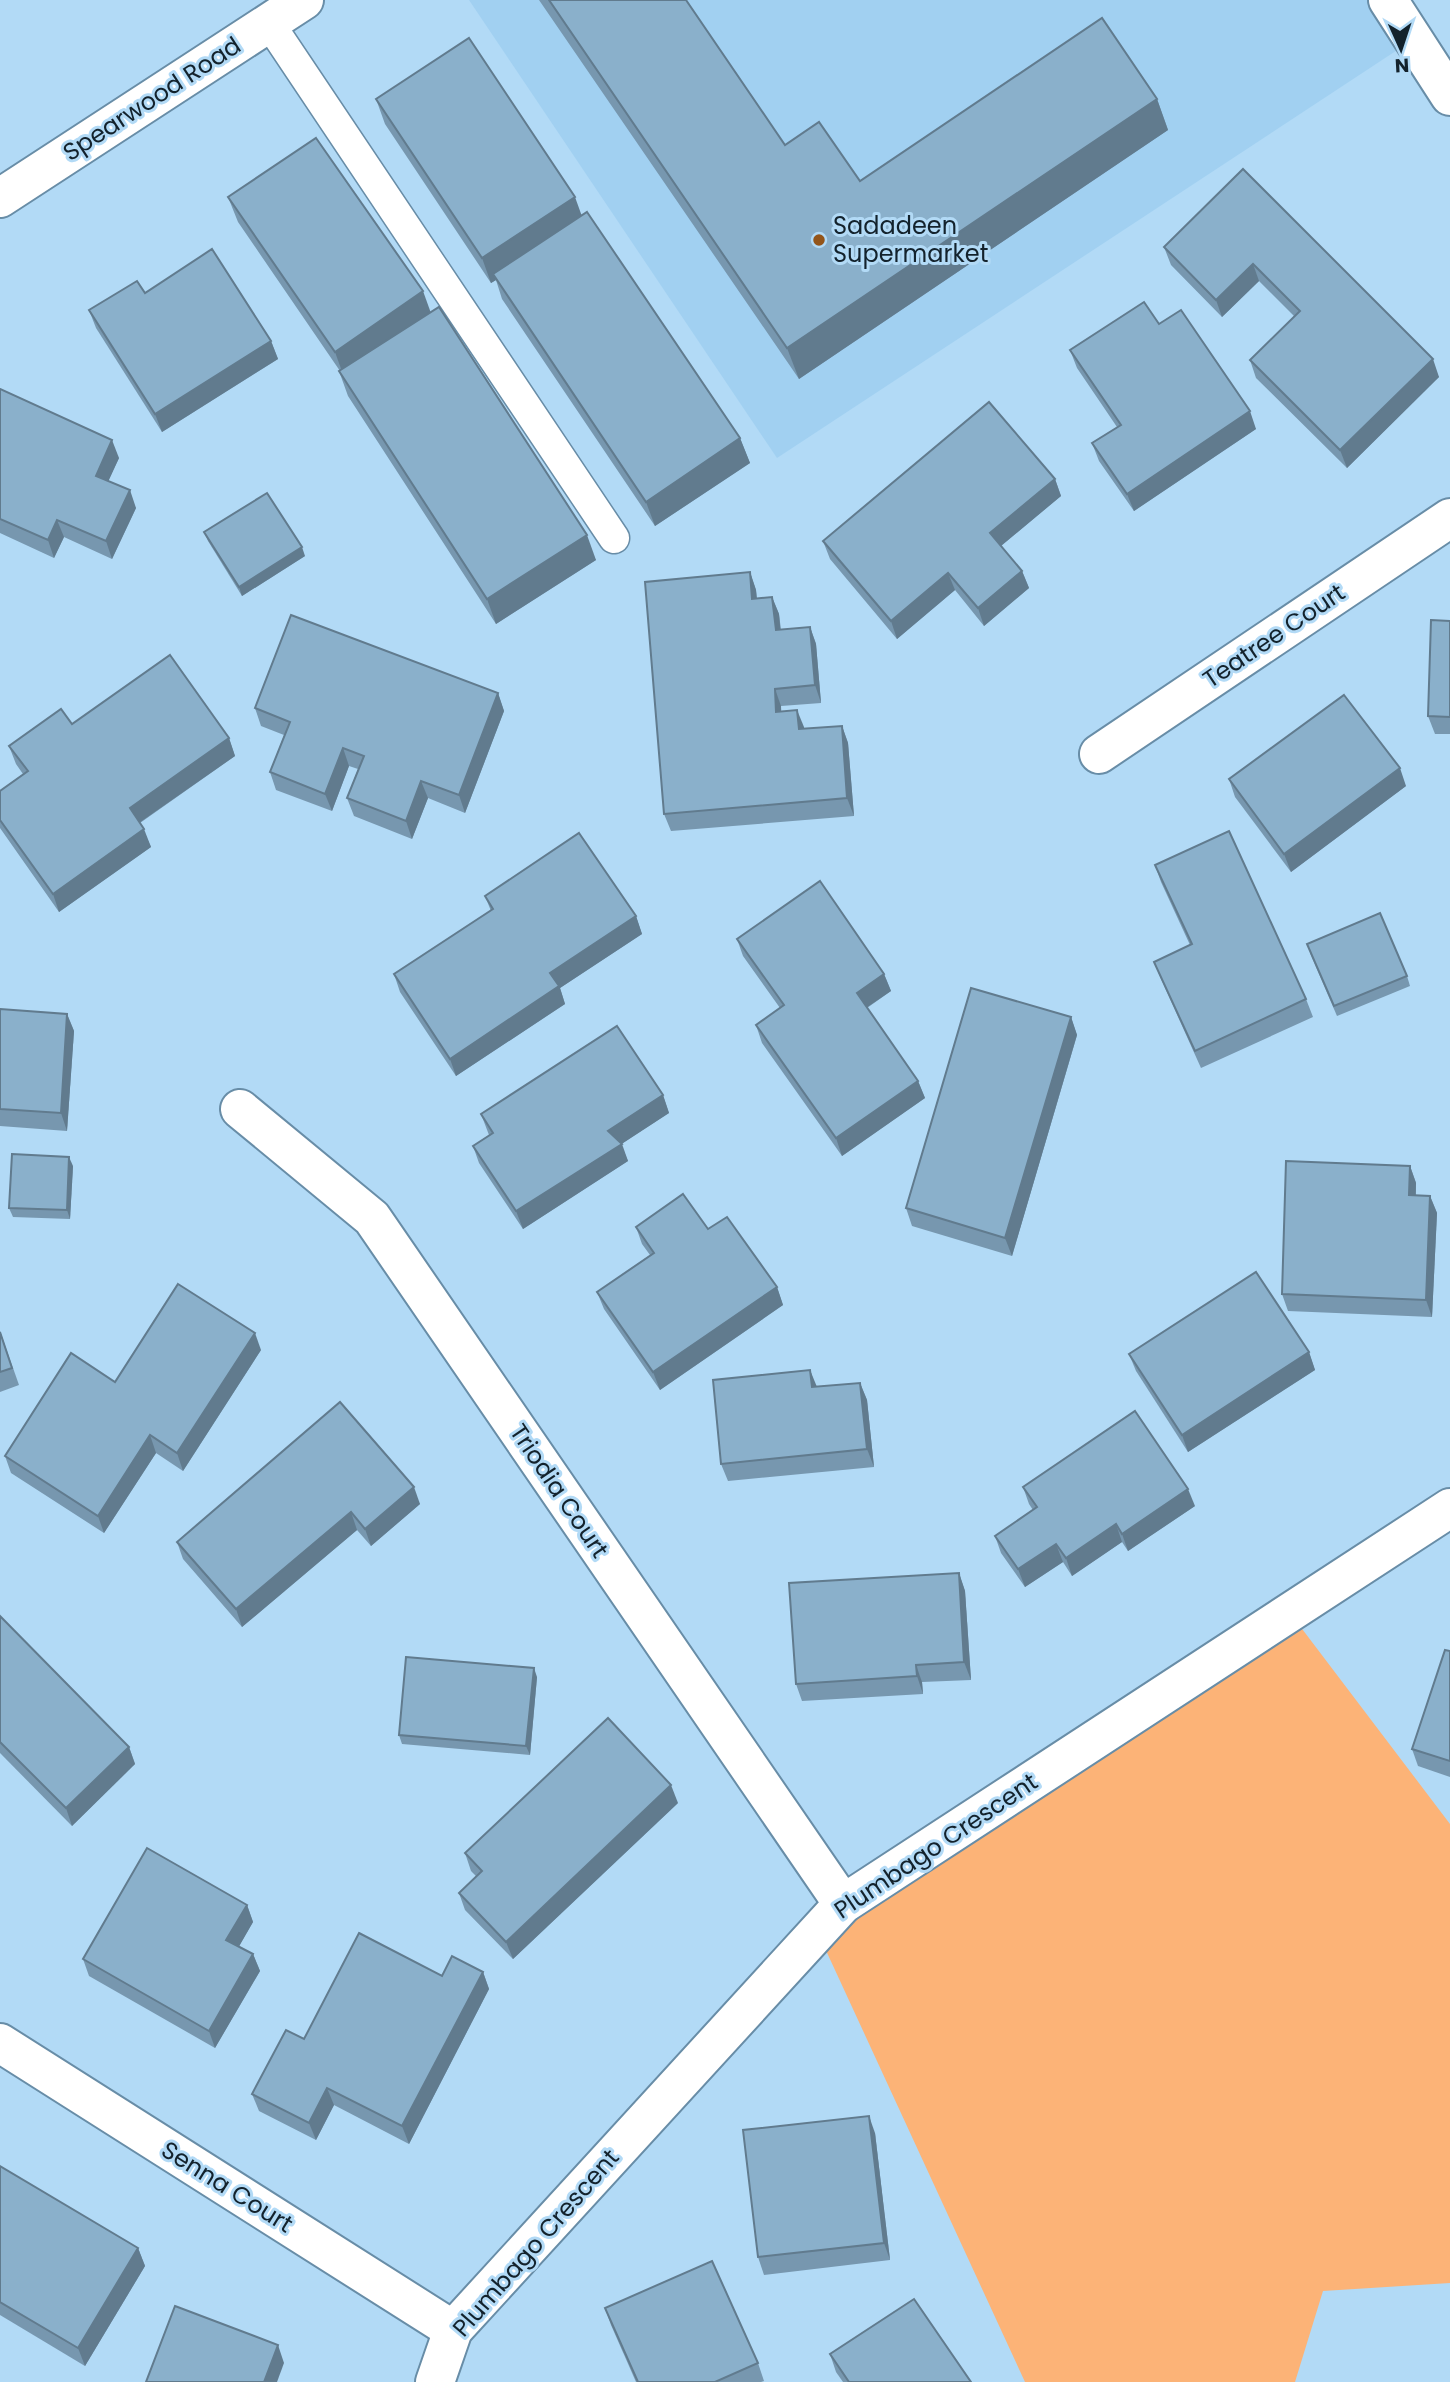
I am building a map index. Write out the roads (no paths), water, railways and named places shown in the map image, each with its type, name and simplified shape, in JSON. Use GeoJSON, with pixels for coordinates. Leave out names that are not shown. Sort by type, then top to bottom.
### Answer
{"type":"FeatureCollection","features":[{"type":"Feature","properties":{"kind":"street","name":"Spearwood Road"},"geometry":{"type":"LineString","coordinates":[[0,198],[304,0]]}},
{"type":"Feature","properties":{"kind":"street"},"geometry":{"type":"LineString","coordinates":[[1388,0],[1450,96]]}},
{"type":"Feature","properties":{"kind":"street","name":"Teatree Court"},"geometry":{"type":"LineString","coordinates":[[1099,754],[1450,518]]}},
{"type":"Feature","properties":{"kind":"street","name":"Triodia Court"},"geometry":{"type":"LineString","coordinates":[[240,1109],[372,1219],[843,1904]]}},
{"type":"Feature","properties":{"kind":"street","name":"Plumbago Crescent"},"geometry":{"type":"LineString","coordinates":[[435,2382],[453,2330],[843,1904],[1450,1508]]}},
{"type":"Feature","properties":{"kind":"street","name":"Senna Court"},"geometry":{"type":"LineString","coordinates":[[0,2043],[453,2330]]}},
{"type":"Feature","properties":{"kind":"lane"},"geometry":{"type":"LineString","coordinates":[[269,23],[614,538]]}},
{"type":"Feature","properties":{"kind":"place","name":"Sadadeen Supermarket"},"geometry":{"type":"Point","coordinates":[819,240]}}]}
